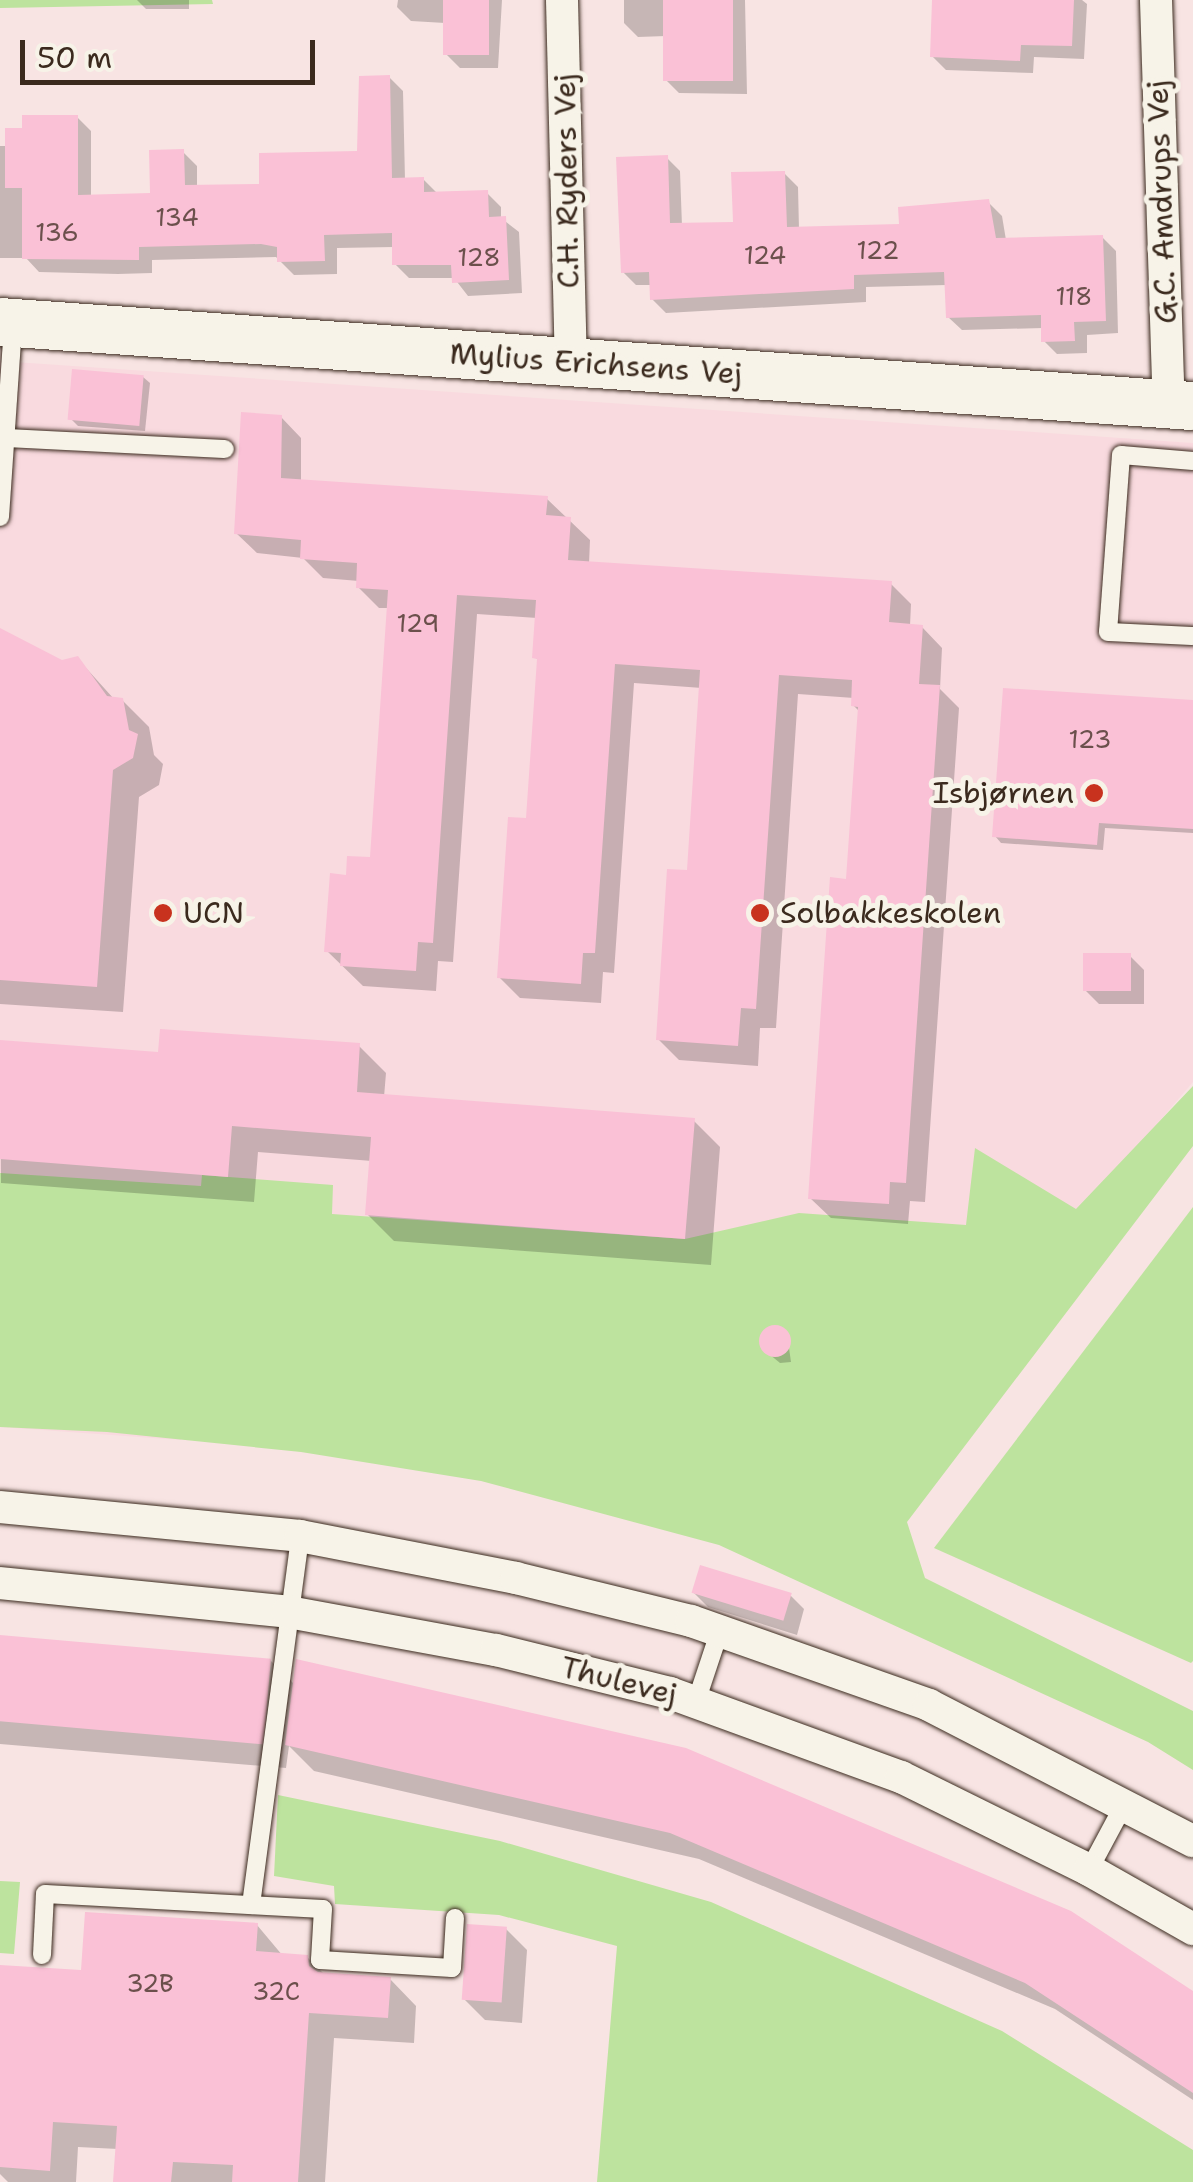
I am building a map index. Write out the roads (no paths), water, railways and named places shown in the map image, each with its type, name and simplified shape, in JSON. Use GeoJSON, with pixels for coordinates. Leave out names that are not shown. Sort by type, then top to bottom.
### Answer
{"type":"FeatureCollection","features":[{"type":"Feature","properties":{"kind":"street","name":"C.H. Ryders Vej"},"geometry":{"type":"LineString","coordinates":[[562,0],[571,363]]}},
{"type":"Feature","properties":{"kind":"street","name":"G.C. Amdrups Vej"},"geometry":{"type":"LineString","coordinates":[[1156,0],[1181,405]]}},
{"type":"Feature","properties":{"kind":"street","name":"Mylius Erichsens Vej"},"geometry":{"type":"LineString","coordinates":[[6,323],[1181,405]]}},
{"type":"Feature","properties":{"kind":"street"},"geometry":{"type":"LineString","coordinates":[[0,1507],[300,1536],[516,1578],[720,1630],[929,1705],[1125,1803],[1193,1842]]}},
{"type":"Feature","properties":{"kind":"street","name":"Thulevej"},"geometry":{"type":"LineString","coordinates":[[0,1583],[76,1587],[288,1612],[496,1650],[696,1702],[901,1776],[1088,1870],[1193,1929]]}},
{"type":"Feature","properties":{"kind":"lane"},"geometry":{"type":"LineString","coordinates":[[0,516],[6,438],[6,323]]}},
{"type":"Feature","properties":{"kind":"lane"},"geometry":{"type":"LineString","coordinates":[[6,438],[225,449]]}},
{"type":"Feature","properties":{"kind":"lane"},"geometry":{"type":"LineString","coordinates":[[1193,461],[1120,455],[1108,632],[1193,636]]}},
{"type":"Feature","properties":{"kind":"lane"},"geometry":{"type":"LineString","coordinates":[[250,1905],[300,1536]]}},
{"type":"Feature","properties":{"kind":"lane"},"geometry":{"type":"LineString","coordinates":[[696,1702],[720,1630]]}},
{"type":"Feature","properties":{"kind":"lane"},"geometry":{"type":"LineString","coordinates":[[1088,1870],[1125,1803]]}},
{"type":"Feature","properties":{"kind":"lane"},"geometry":{"type":"LineString","coordinates":[[42,1955],[45,1894],[323,1910],[320,1960],[414,1966],[452,1968],[455,1918]]}},
{"type":"Feature","properties":{"kind":"place","name":"Isbjørnen"},"geometry":{"type":"Point","coordinates":[1094,793]}},
{"type":"Feature","properties":{"kind":"place","name":"UCN"},"geometry":{"type":"Point","coordinates":[163,913]}},
{"type":"Feature","properties":{"kind":"place","name":"Solbakkeskolen"},"geometry":{"type":"Point","coordinates":[760,913]}}]}
